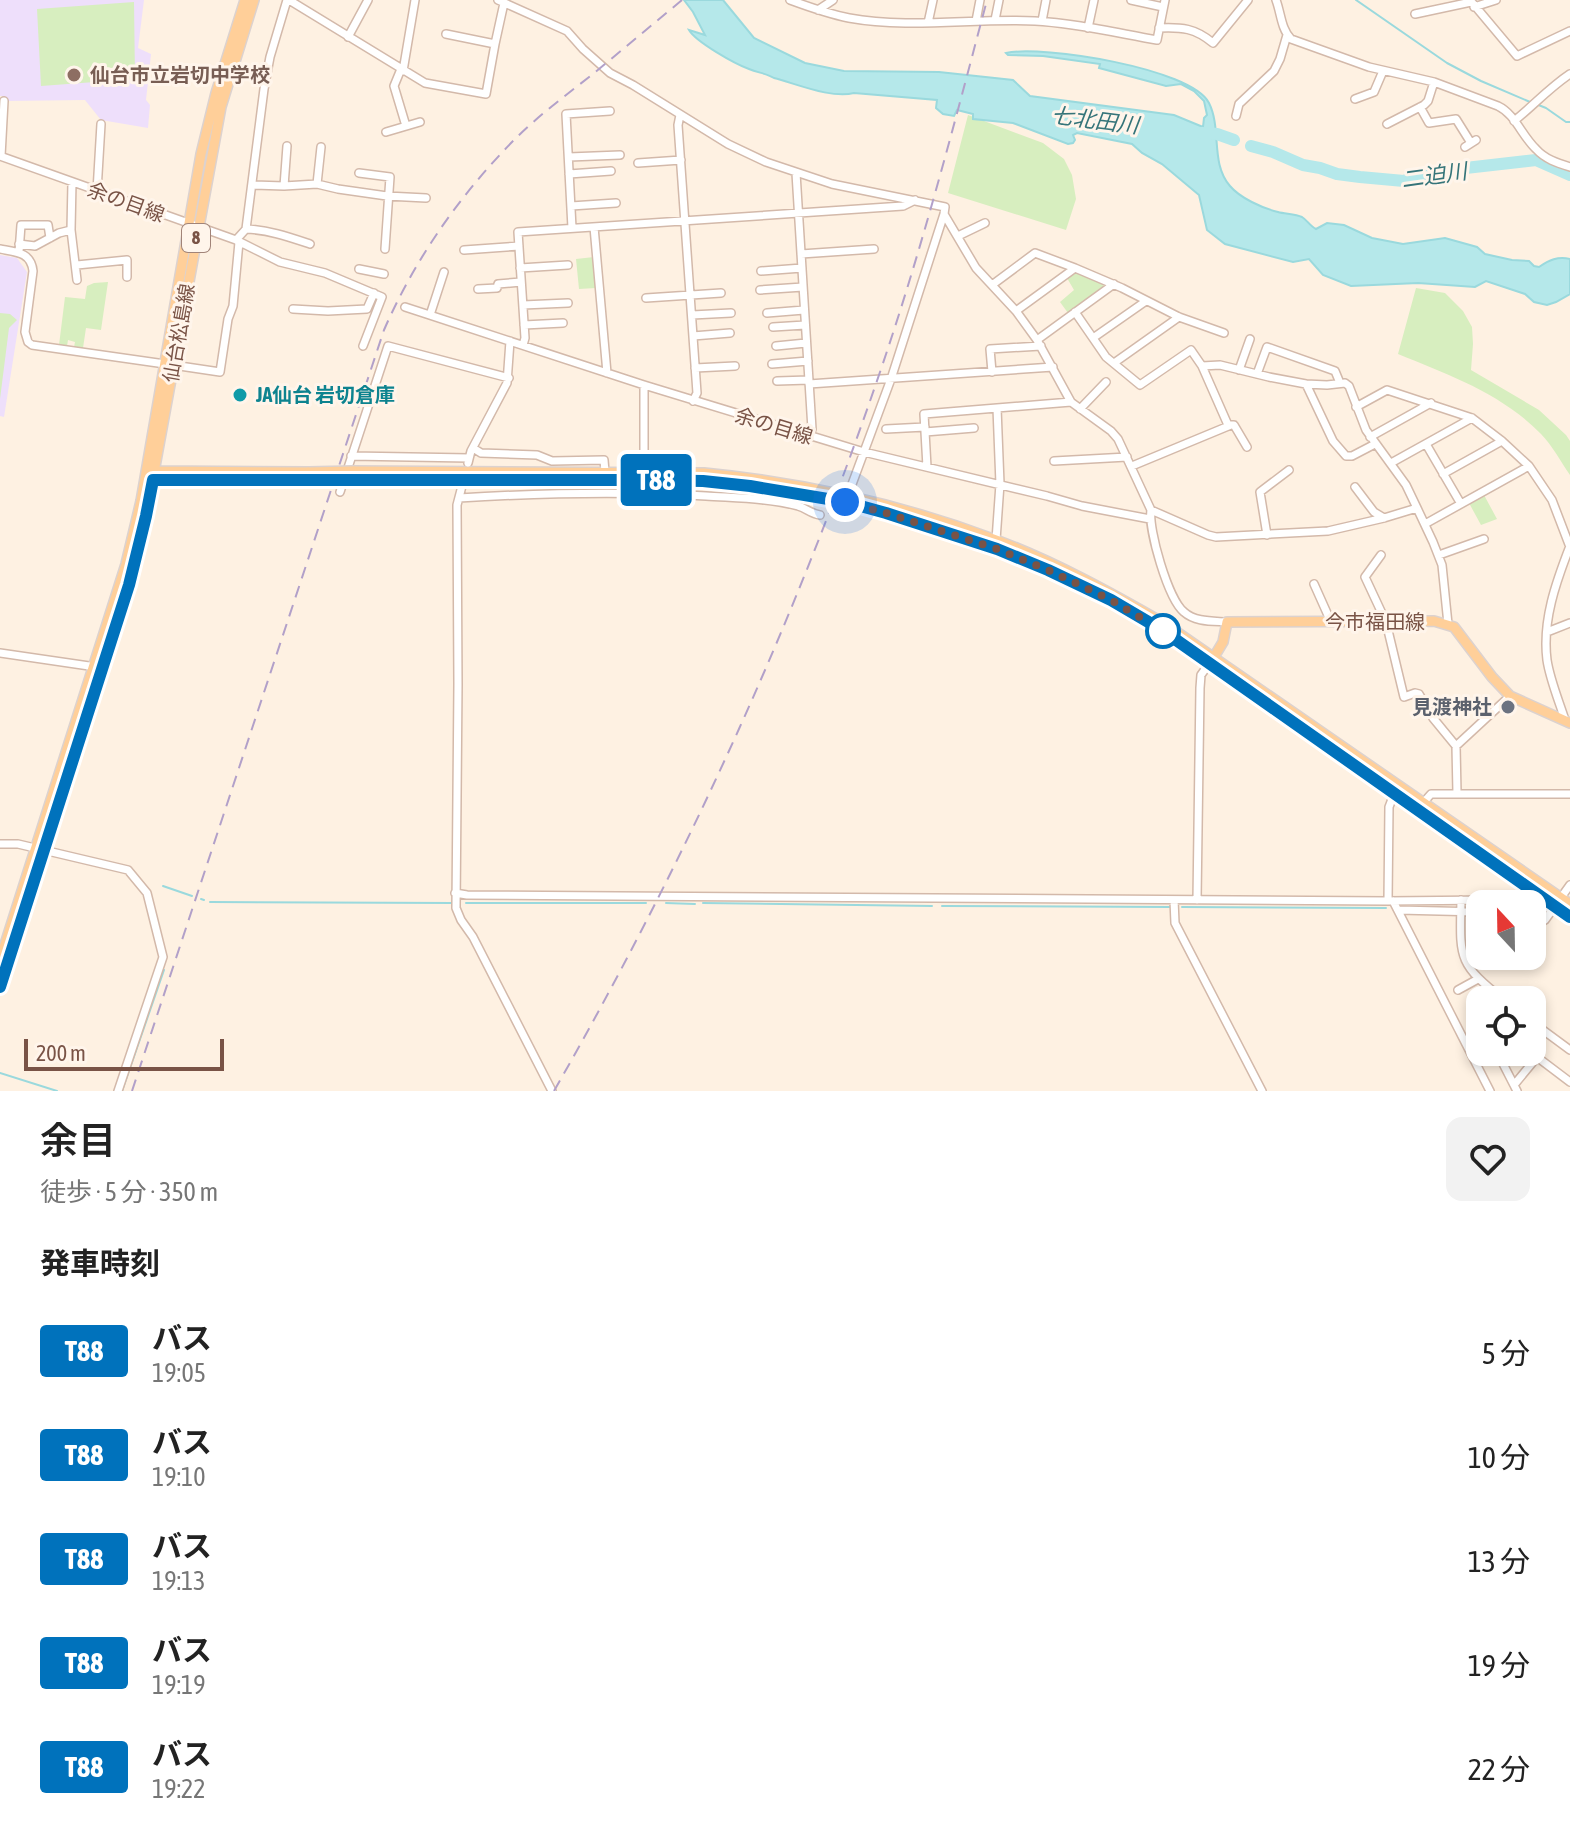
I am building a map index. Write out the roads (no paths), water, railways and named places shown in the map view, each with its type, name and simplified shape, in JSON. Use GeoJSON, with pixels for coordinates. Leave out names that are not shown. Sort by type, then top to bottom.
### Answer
{"type":"FeatureCollection","features":[{"type":"Feature","properties":{"kind":"main road","name":"仙台松島線"},"geometry":{"type":"LineString","coordinates":[[193,226],[201,154],[245,0]]}},
{"type":"Feature","properties":{"kind":"main road","name":"仙台松島線"},"geometry":{"type":"LineString","coordinates":[[151,475],[193,226],[221,107],[254,0]]}},
{"type":"Feature","properties":{"kind":"main road"},"geometry":{"type":"LineString","coordinates":[[151,475],[704,473],[829,490],[902,509],[996,540],[1048,562],[1165,624],[1394,794],[1558,902],[1570,904]]}},
{"type":"Feature","properties":{"kind":"main road","name":"8"},"geometry":{"type":"LineString","coordinates":[[0,987],[98,667],[151,475]]}},
{"type":"Feature","properties":{"kind":"main road"},"geometry":{"type":"LineString","coordinates":[[352,475],[703,481],[750,486],[846,502],[997,549],[1048,570],[1123,608],[1212,660],[1423,803],[1558,902],[1570,917]]}},
{"type":"Feature","properties":{"kind":"main road","name":"今市福田線"},"geometry":{"type":"LineString","coordinates":[[1227,622],[1434,621],[1448,624],[1460,633],[1510,696],[1567,722]]}},
{"type":"Feature","properties":{"kind":"main road"},"geometry":{"type":"LineString","coordinates":[[1212,660],[1223,642],[1227,622]]}},
{"type":"Feature","properties":{"kind":"main road","name":"8"},"geometry":{"type":"LineString","coordinates":[[0,960],[41,849]]}},
{"type":"Feature","properties":{"kind":"street"},"geometry":{"type":"LineString","coordinates":[[50,238],[48,225],[21,225],[19,248],[29,259],[33,271],[25,332],[28,342],[220,372],[233,306],[238,241],[246,229],[253,185],[264,89],[270,57],[288,0],[431,85],[486,94],[501,2],[567,31],[610,73],[728,144],[766,162],[832,184],[945,207],[891,379],[848,495]]}},
{"type":"Feature","properties":{"kind":"street"},"geometry":{"type":"LineString","coordinates":[[348,37],[368,0]]}},
{"type":"Feature","properties":{"kind":"street"},"geometry":{"type":"LineString","coordinates":[[406,126],[394,86],[402,70],[415,0]]}},
{"type":"Feature","properties":{"kind":"street"},"geometry":{"type":"LineString","coordinates":[[790,0],[850,18],[889,23],[1042,21],[1157,40],[1164,3],[1131,0]]}},
{"type":"Feature","properties":{"kind":"street"},"geometry":{"type":"LineString","coordinates":[[817,10],[833,0]]}},
{"type":"Feature","properties":{"kind":"street"},"geometry":{"type":"LineString","coordinates":[[928,23],[933,0]]}},
{"type":"Feature","properties":{"kind":"street"},"geometry":{"type":"LineString","coordinates":[[976,21],[980,0]]}},
{"type":"Feature","properties":{"kind":"street"},"geometry":{"type":"LineString","coordinates":[[995,20],[999,0]]}},
{"type":"Feature","properties":{"kind":"street"},"geometry":{"type":"LineString","coordinates":[[1042,21],[1046,0]]}},
{"type":"Feature","properties":{"kind":"street"},"geometry":{"type":"LineString","coordinates":[[1088,28],[1094,0]]}},
{"type":"Feature","properties":{"kind":"street"},"geometry":{"type":"LineString","coordinates":[[1159,28],[1178,27],[1200,32],[1213,43],[1248,0]]}},
{"type":"Feature","properties":{"kind":"street"},"geometry":{"type":"LineString","coordinates":[[1236,116],[1239,104],[1274,71],[1280,59],[1287,35],[1276,0]]}},
{"type":"Feature","properties":{"kind":"street"},"geometry":{"type":"LineString","coordinates":[[1415,14],[1496,0]]}},
{"type":"Feature","properties":{"kind":"street"},"geometry":{"type":"LineString","coordinates":[[1472,3],[1517,56],[1570,31]]}},
{"type":"Feature","properties":{"kind":"street"},"geometry":{"type":"LineString","coordinates":[[446,34],[495,44]]}},
{"type":"Feature","properties":{"kind":"street"},"geometry":{"type":"LineString","coordinates":[[1287,35],[1300,44],[1383,71],[1434,82],[1505,109],[1544,157],[1570,167]]}},
{"type":"Feature","properties":{"kind":"street"},"geometry":{"type":"LineString","coordinates":[[1355,99],[1374,92],[1383,71]]}},
{"type":"Feature","properties":{"kind":"street"},"geometry":{"type":"LineString","coordinates":[[1514,121],[1570,74]]}},
{"type":"Feature","properties":{"kind":"street"},"geometry":{"type":"LineString","coordinates":[[1387,124],[1428,101],[1434,82]]}},
{"type":"Feature","properties":{"kind":"street"},"geometry":{"type":"LineString","coordinates":[[0,156],[4,101]]}},
{"type":"Feature","properties":{"kind":"street"},"geometry":{"type":"LineString","coordinates":[[1420,107],[1429,123],[1456,119],[1471,143]]}},
{"type":"Feature","properties":{"kind":"street"},"geometry":{"type":"LineString","coordinates":[[572,228],[566,114],[610,111]]}},
{"type":"Feature","properties":{"kind":"street"},"geometry":{"type":"LineString","coordinates":[[680,115],[678,125],[695,398]]}},
{"type":"Feature","properties":{"kind":"street"},"geometry":{"type":"LineString","coordinates":[[386,132],[420,122]]}},
{"type":"Feature","properties":{"kind":"street"},"geometry":{"type":"LineString","coordinates":[[97,191],[101,124]]}},
{"type":"Feature","properties":{"kind":"street"},"geometry":{"type":"LineString","coordinates":[[284,186],[287,146]]}},
{"type":"Feature","properties":{"kind":"street"},"geometry":{"type":"LineString","coordinates":[[317,184],[322,147]]}},
{"type":"Feature","properties":{"kind":"street"},"geometry":{"type":"LineString","coordinates":[[569,157],[620,155]]}},
{"type":"Feature","properties":{"kind":"street","name":"余の目線"},"geometry":{"type":"LineString","coordinates":[[0,156],[238,241],[280,262],[325,273],[370,292]]}},
{"type":"Feature","properties":{"kind":"street"},"geometry":{"type":"LineString","coordinates":[[638,163],[681,160]]}},
{"type":"Feature","properties":{"kind":"street"},"geometry":{"type":"LineString","coordinates":[[569,174],[611,171]]}},
{"type":"Feature","properties":{"kind":"street"},"geometry":{"type":"LineString","coordinates":[[359,173],[390,177],[385,249]]}},
{"type":"Feature","properties":{"kind":"street"},"geometry":{"type":"LineString","coordinates":[[796,173],[810,433]]}},
{"type":"Feature","properties":{"kind":"street"},"geometry":{"type":"LineString","coordinates":[[72,182],[71,230],[77,280]]}},
{"type":"Feature","properties":{"kind":"street"},"geometry":{"type":"LineString","coordinates":[[253,185],[317,184],[387,196],[426,198]]}},
{"type":"Feature","properties":{"kind":"street"},"geometry":{"type":"LineString","coordinates":[[524,342],[518,232],[903,206],[915,200]]}},
{"type":"Feature","properties":{"kind":"street"},"geometry":{"type":"LineString","coordinates":[[571,206],[616,203]]}},
{"type":"Feature","properties":{"kind":"street"},"geometry":{"type":"LineString","coordinates":[[944,214],[976,268],[1016,311],[1039,343],[1071,402],[1118,439],[1151,515],[1161,563],[1177,604],[1190,616],[1201,620],[1227,622]]}},
{"type":"Feature","properties":{"kind":"street"},"geometry":{"type":"LineString","coordinates":[[958,236],[985,223]]}},
{"type":"Feature","properties":{"kind":"street"},"geometry":{"type":"LineString","coordinates":[[594,227],[607,370]]}},
{"type":"Feature","properties":{"kind":"street"},"geometry":{"type":"LineString","coordinates":[[246,229],[279,233],[310,244]]}},
{"type":"Feature","properties":{"kind":"street"},"geometry":{"type":"LineString","coordinates":[[0,249],[35,246],[71,230]]}},
{"type":"Feature","properties":{"kind":"street"},"geometry":{"type":"LineString","coordinates":[[464,250],[519,246]]}},
{"type":"Feature","properties":{"kind":"street"},"geometry":{"type":"LineString","coordinates":[[801,254],[874,249]]}},
{"type":"Feature","properties":{"kind":"street"},"geometry":{"type":"LineString","coordinates":[[992,285],[1035,253],[1114,284],[1179,317],[1224,333]]}},
{"type":"Feature","properties":{"kind":"street"},"geometry":{"type":"LineString","coordinates":[[77,265],[127,260],[127,277]]}},
{"type":"Feature","properties":{"kind":"street"},"geometry":{"type":"LineString","coordinates":[[520,268],[568,265]]}},
{"type":"Feature","properties":{"kind":"street"},"geometry":{"type":"LineString","coordinates":[[761,271],[802,268]]}},
{"type":"Feature","properties":{"kind":"street"},"geometry":{"type":"LineString","coordinates":[[1016,311],[1075,268]]}},
{"type":"Feature","properties":{"kind":"street"},"geometry":{"type":"LineString","coordinates":[[359,269],[384,274]]}},
{"type":"Feature","properties":{"kind":"street"},"geometry":{"type":"LineString","coordinates":[[293,309],[367,309],[371,271]]}},
{"type":"Feature","properties":{"kind":"street"},"geometry":{"type":"LineString","coordinates":[[430,315],[444,272]]}},
{"type":"Feature","properties":{"kind":"street"},"geometry":{"type":"LineString","coordinates":[[478,289],[521,282]]}},
{"type":"Feature","properties":{"kind":"street"},"geometry":{"type":"LineString","coordinates":[[992,372],[990,349],[1039,343],[1114,284]]}},
{"type":"Feature","properties":{"kind":"street"},"geometry":{"type":"LineString","coordinates":[[760,290],[803,287]]}},
{"type":"Feature","properties":{"kind":"street"},"geometry":{"type":"LineString","coordinates":[[363,346],[382,297],[370,292]]}},
{"type":"Feature","properties":{"kind":"street"},"geometry":{"type":"LineString","coordinates":[[646,298],[721,293]]}},
{"type":"Feature","properties":{"kind":"street"},"geometry":{"type":"LineString","coordinates":[[1093,338],[1146,301]]}},
{"type":"Feature","properties":{"kind":"street"},"geometry":{"type":"LineString","coordinates":[[523,305],[568,303]]}},
{"type":"Feature","properties":{"kind":"street","name":"余の目線"},"geometry":{"type":"LineString","coordinates":[[405,307],[510,341],[524,342],[644,385],[810,433],[864,452],[1082,506],[1151,515],[1216,537],[1328,531],[1417,508]]}},
{"type":"Feature","properties":{"kind":"street"},"geometry":{"type":"LineString","coordinates":[[767,313],[804,310]]}},
{"type":"Feature","properties":{"kind":"street"},"geometry":{"type":"LineString","coordinates":[[1075,312],[1106,357],[1140,385],[1191,350],[1202,366],[1228,425]]}},
{"type":"Feature","properties":{"kind":"street"},"geometry":{"type":"LineString","coordinates":[[692,315],[731,313]]}},
{"type":"Feature","properties":{"kind":"street"},"geometry":{"type":"LineString","coordinates":[[1114,363],[1179,317]]}},
{"type":"Feature","properties":{"kind":"street"},"geometry":{"type":"LineString","coordinates":[[524,325],[563,323]]}},
{"type":"Feature","properties":{"kind":"street"},"geometry":{"type":"LineString","coordinates":[[773,327],[805,325]]}},
{"type":"Feature","properties":{"kind":"street"},"geometry":{"type":"LineString","coordinates":[[693,336],[730,333]]}},
{"type":"Feature","properties":{"kind":"street"},"geometry":{"type":"LineString","coordinates":[[1239,370],[1250,339]]}},
{"type":"Feature","properties":{"kind":"street"},"geometry":{"type":"LineString","coordinates":[[351,456],[468,460],[509,378],[510,341]]}},
{"type":"Feature","properties":{"kind":"street"},"geometry":{"type":"LineString","coordinates":[[776,346],[806,343]]}},
{"type":"Feature","properties":{"kind":"street"},"geometry":{"type":"LineString","coordinates":[[340,492],[388,346],[509,378]]}},
{"type":"Feature","properties":{"kind":"street"},"geometry":{"type":"LineString","coordinates":[[1257,374],[1267,347],[1335,371],[1340,383]]}},
{"type":"Feature","properties":{"kind":"street"},"geometry":{"type":"LineString","coordinates":[[772,364],[808,361]]}},
{"type":"Feature","properties":{"kind":"street"},"geometry":{"type":"LineString","coordinates":[[1202,366],[1220,365],[1306,384],[1345,383],[1349,386],[1361,422],[1406,485],[1439,555],[1448,624]]}},
{"type":"Feature","properties":{"kind":"street"},"geometry":{"type":"LineString","coordinates":[[695,368],[735,366]]}},
{"type":"Feature","properties":{"kind":"street"},"geometry":{"type":"LineString","coordinates":[[777,381],[891,379],[1053,367]]}},
{"type":"Feature","properties":{"kind":"street"},"geometry":{"type":"LineString","coordinates":[[1080,409],[1106,382]]}},
{"type":"Feature","properties":{"kind":"street"},"geometry":{"type":"LineString","coordinates":[[1306,384],[1333,441],[1346,456],[1352,456],[1431,403]]}},
{"type":"Feature","properties":{"kind":"street"},"geometry":{"type":"LineString","coordinates":[[644,385],[644,473]]}},
{"type":"Feature","properties":{"kind":"street"},"geometry":{"type":"LineString","coordinates":[[1356,407],[1387,390],[1472,418],[1529,466],[1552,500],[1570,547],[1553,592],[1547,632],[1547,663],[1567,722]]}},
{"type":"Feature","properties":{"kind":"street"},"geometry":{"type":"LineString","coordinates":[[927,467],[924,414],[1071,402]]}},
{"type":"Feature","properties":{"kind":"street"},"geometry":{"type":"LineString","coordinates":[[996,540],[1000,484],[997,408]]}},
{"type":"Feature","properties":{"kind":"street"},"geometry":{"type":"LineString","coordinates":[[1391,463],[1472,418]]}},
{"type":"Feature","properties":{"kind":"street"},"geometry":{"type":"LineString","coordinates":[[1132,466],[1228,425],[1234,425],[1247,447]]}},
{"type":"Feature","properties":{"kind":"street"},"geometry":{"type":"LineString","coordinates":[[886,429],[974,428]]}},
{"type":"Feature","properties":{"kind":"street"},"geometry":{"type":"LineString","coordinates":[[1443,474],[1502,441]]}},
{"type":"Feature","properties":{"kind":"street"},"geometry":{"type":"LineString","coordinates":[[1426,444],[1461,504]]}},
{"type":"Feature","properties":{"kind":"street"},"geometry":{"type":"LineString","coordinates":[[473,448],[481,453],[537,455],[552,461],[604,460],[605,472]]}},
{"type":"Feature","properties":{"kind":"street"},"geometry":{"type":"LineString","coordinates":[[1054,461],[1127,457]]}},
{"type":"Feature","properties":{"kind":"street"},"geometry":{"type":"LineString","coordinates":[[1425,524],[1529,466]]}},
{"type":"Feature","properties":{"kind":"street"},"geometry":{"type":"LineString","coordinates":[[1267,535],[1260,492],[1289,470]]}},
{"type":"Feature","properties":{"kind":"street"},"geometry":{"type":"LineString","coordinates":[[462,486],[459,498],[455,893],[458,914],[473,937],[552,1091]]}},
{"type":"Feature","properties":{"kind":"street"},"geometry":{"type":"LineString","coordinates":[[1355,487],[1374,512],[1384,518]]}},
{"type":"Feature","properties":{"kind":"street"},"geometry":{"type":"LineString","coordinates":[[459,498],[574,492],[674,494],[800,506],[820,515]]}},
{"type":"Feature","properties":{"kind":"street"},"geometry":{"type":"LineString","coordinates":[[1439,555],[1484,539]]}},
{"type":"Feature","properties":{"kind":"street"},"geometry":{"type":"LineString","coordinates":[[1381,555],[1365,577],[1386,622],[1404,697],[1419,694],[1433,718],[1456,746],[1457,793]]}},
{"type":"Feature","properties":{"kind":"street"},"geometry":{"type":"LineString","coordinates":[[1314,584],[1331,622]]}},
{"type":"Feature","properties":{"kind":"street"},"geometry":{"type":"LineString","coordinates":[[1547,632],[1568,624],[1570,635]]}},
{"type":"Feature","properties":{"kind":"street"},"geometry":{"type":"LineString","coordinates":[[0,653],[98,667]]}},
{"type":"Feature","properties":{"kind":"street"},"geometry":{"type":"LineString","coordinates":[[1197,900],[1200,688],[1201,675],[1212,660]]}},
{"type":"Feature","properties":{"kind":"street"},"geometry":{"type":"LineString","coordinates":[[1456,746],[1510,696]]}},
{"type":"Feature","properties":{"kind":"street"},"geometry":{"type":"LineString","coordinates":[[1394,794],[1389,807],[1391,901],[1399,910],[1490,1091]]}},
{"type":"Feature","properties":{"kind":"street"},"geometry":{"type":"LineString","coordinates":[[1423,803],[1431,794],[1570,794]]}},
{"type":"Feature","properties":{"kind":"street"},"geometry":{"type":"LineString","coordinates":[[0,844],[18,844],[128,870],[147,893],[163,957],[118,1091]]}},
{"type":"Feature","properties":{"kind":"street"},"geometry":{"type":"LineString","coordinates":[[1546,919],[1570,885]]}},
{"type":"Feature","properties":{"kind":"street"},"geometry":{"type":"LineString","coordinates":[[455,893],[1466,900]]}},
{"type":"Feature","properties":{"kind":"street"},"geometry":{"type":"LineString","coordinates":[[1174,900],[1175,923],[1262,1091]]}},
{"type":"Feature","properties":{"kind":"street"},"geometry":{"type":"LineString","coordinates":[[1461,900],[1465,962],[1486,986]]}},
{"type":"Feature","properties":{"kind":"street"},"geometry":{"type":"LineString","coordinates":[[1399,910],[1466,912]]}},
{"type":"Feature","properties":{"kind":"street"},"geometry":{"type":"LineString","coordinates":[[1458,990],[1478,979]]}},
{"type":"Feature","properties":{"kind":"street"},"geometry":{"type":"LineString","coordinates":[[1546,1032],[1570,1050]]}},
{"type":"Feature","properties":{"kind":"street"},"geometry":{"type":"LineString","coordinates":[[1504,1066],[1516,1088],[1537,1057],[1570,1082]]}},
{"type":"Feature","properties":{"kind":"water","name":"七北田川"},"geometry":{"type":"Polygon","coordinates":[[[684,0],[723,0],[754,38],[805,63],[844,71],[939,72],[1013,80],[1030,96],[1174,115],[1203,127],[1207,115],[1204,101],[1181,84],[1166,86],[1099,68],[1100,64],[1006,53],[1024,51],[1081,56],[1175,79],[1197,90],[1209,103],[1224,177],[1234,190],[1252,202],[1302,217],[1316,229],[1327,223],[1344,225],[1372,238],[1403,244],[1445,238],[1477,247],[1485,254],[1529,261],[1539,267],[1554,259],[1570,259],[1570,294],[1547,305],[1486,281],[1475,287],[1418,283],[1351,286],[1323,275],[1309,259],[1293,262],[1225,244],[1207,230],[1199,195],[1132,144],[1077,133],[1073,135],[1073,143],[1068,144],[1013,123],[973,119],[973,114],[957,110],[954,116],[943,114],[936,108],[937,100],[835,94],[774,78],[716,52],[693,35],[689,30],[705,35],[684,0]]]}},
{"type":"Feature","properties":{"kind":"waterway"},"geometry":{"type":"LineString","coordinates":[[1356,0],[1447,63],[1530,102]]}},
{"type":"Feature","properties":{"kind":"waterway"},"geometry":{"type":"LineString","coordinates":[[1536,104],[1570,122]]}},
{"type":"Feature","properties":{"kind":"waterway","name":"二迫川"},"geometry":{"type":"LineString","coordinates":[[1202,133],[1234,140]]}},
{"type":"Feature","properties":{"kind":"waterway","name":"二迫川"},"geometry":{"type":"LineString","coordinates":[[1251,146],[1303,165],[1360,177],[1404,181],[1418,176],[1441,175],[1448,170],[1536,160],[1570,175]]}},
{"type":"Feature","properties":{"kind":"waterway"},"geometry":{"type":"LineString","coordinates":[[163,886],[192,896]]}},
{"type":"Feature","properties":{"kind":"waterway"},"geometry":{"type":"LineString","coordinates":[[210,902],[453,903]]}},
{"type":"Feature","properties":{"kind":"waterway"},"geometry":{"type":"LineString","coordinates":[[466,903],[646,903]]}},
{"type":"Feature","properties":{"kind":"waterway"},"geometry":{"type":"LineString","coordinates":[[666,903],[695,904]]}},
{"type":"Feature","properties":{"kind":"waterway"},"geometry":{"type":"LineString","coordinates":[[703,903],[932,906]]}},
{"type":"Feature","properties":{"kind":"waterway"},"geometry":{"type":"LineString","coordinates":[[942,906],[1170,907]]}},
{"type":"Feature","properties":{"kind":"waterway"},"geometry":{"type":"LineString","coordinates":[[1182,907],[1386,908]]}},
{"type":"Feature","properties":{"kind":"waterway"},"geometry":{"type":"LineString","coordinates":[[122,1091],[164,970]]}},
{"type":"Feature","properties":{"kind":"waterway"},"geometry":{"type":"LineString","coordinates":[[0,1073],[57,1091]]}},
{"type":"Feature","properties":{"kind":"railway"},"geometry":{"type":"LineString","coordinates":[[132,1091],[384,330],[396,304],[440,229],[494,161],[542,114],[682,0]]}},
{"type":"Feature","properties":{"kind":"railway"},"geometry":{"type":"LineString","coordinates":[[554,1091],[692,829],[812,558],[910,280],[987,0]]}},
{"type":"Feature","properties":{"kind":"place","name":"仙台市立岩切中学校"},"geometry":{"type":"Point","coordinates":[74,75]}},
{"type":"Feature","properties":{"kind":"place","name":"JA仙台 岩切倉庫"},"geometry":{"type":"Point","coordinates":[240,395]}},
{"type":"Feature","properties":{"kind":"place","name":"見渡神社"},"geometry":{"type":"Point","coordinates":[1508,707]}}]}
